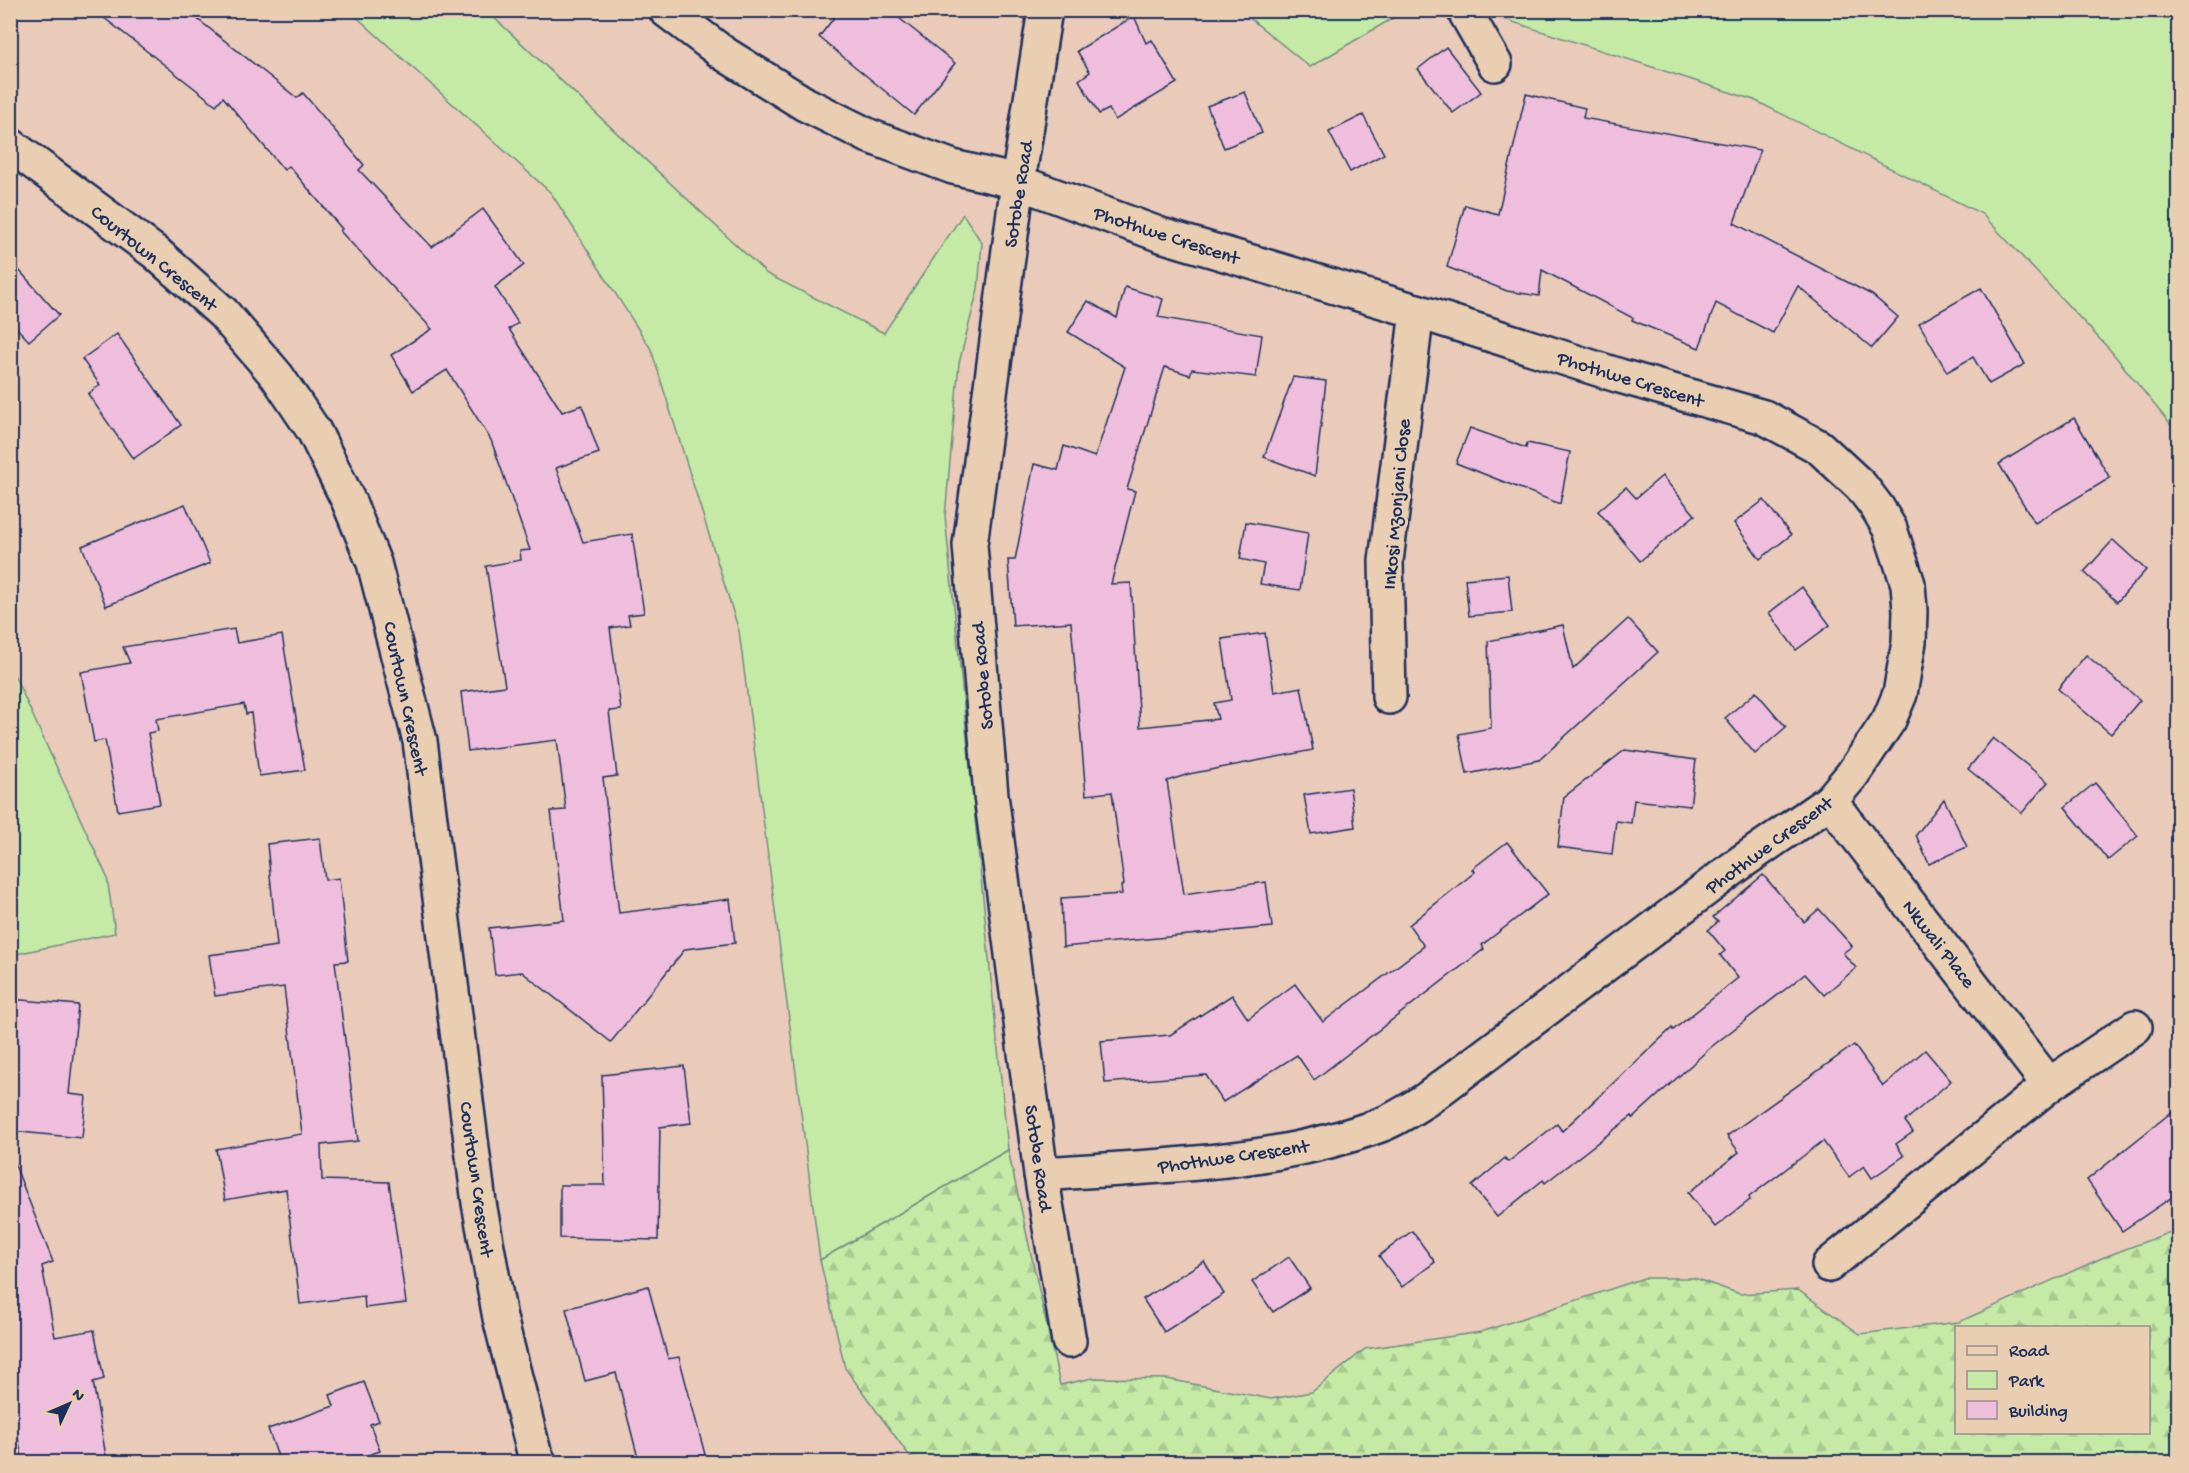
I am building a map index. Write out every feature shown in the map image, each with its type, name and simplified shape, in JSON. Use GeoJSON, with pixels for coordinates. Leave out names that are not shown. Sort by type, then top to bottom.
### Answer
{"type":"FeatureCollection","features":[{"type":"Feature","properties":{"kind":"street","name":"Phothwe Crescent"},"geometry":{"type":"LineString","coordinates":[[666,10],[723,53],[805,104],[869,136],[953,167],[1018,182],[1161,235],[1417,311],[1620,376],[1764,417],[1819,447],[1861,486],[1890,530],[1901,559],[1911,611],[1909,642],[1900,694],[1876,743],[1830,801],[1743,861],[1427,1099],[1385,1124],[1269,1154],[1153,1166],[1041,1174]]}},
{"type":"Feature","properties":{"kind":"street","name":"Sotobe Road"},"geometry":{"type":"LineString","coordinates":[[1045,10],[1018,182],[970,545],[991,795],[1041,1174],[1069,1341]]}},
{"type":"Feature","properties":{"kind":"street"},"geometry":{"type":"LineString","coordinates":[[1464,10],[1495,64]]}},
{"type":"Feature","properties":{"kind":"street","name":"Courtown Crescent"},"geometry":{"type":"LineString","coordinates":[[10,145],[156,253],[223,313],[277,376],[314,431],[374,563],[420,741],[479,1203],[500,1318],[534,1452],[539,1462]]}},
{"type":"Feature","properties":{"kind":"street","name":"Inkosi Mzonjani Close"},"geometry":{"type":"LineString","coordinates":[[1389,697],[1386,561],[1417,311]]}},
{"type":"Feature","properties":{"kind":"street","name":"Nkwali Place"},"geometry":{"type":"LineString","coordinates":[[1830,801],[2049,1085]]}},
{"type":"Feature","properties":{"kind":"street"},"geometry":{"type":"LineString","coordinates":[[1829,1265],[2049,1085],[2135,1027]]}},
{"type":"Feature","properties":{"kind":"green space"},"geometry":{"type":"Polygon","coordinates":[[[350,11],[487,11],[767,274],[884,333],[963,214],[982,243],[978,289],[959,363],[945,516],[1008,1150],[820,1260],[739,631],[651,349],[551,193],[350,11]]]}},
{"type":"Feature","properties":{"kind":"green space"},"geometry":{"type":"Polygon","coordinates":[[[1241,11],[1405,11],[1310,67],[1241,11]]]}},
{"type":"Feature","properties":{"kind":"green space"},"geometry":{"type":"Polygon","coordinates":[[[1479,11],[2178,11],[2178,434],[2111,351],[1982,214],[1754,100],[1479,11]]]}},
{"type":"Feature","properties":{"kind":"green space"},"geometry":{"type":"Polygon","coordinates":[[[11,668],[107,877],[115,933],[11,955],[11,668]]]}},
{"type":"Feature","properties":{"kind":"green space"},"geometry":{"type":"Polygon","coordinates":[[[1008,1150],[1060,1385],[1093,1378],[1167,1379],[1271,1399],[1312,1392],[1365,1349],[1481,1332],[1644,1278],[1694,1278],[1740,1294],[1798,1290],[1860,1334],[1959,1322],[2102,1258],[2178,1229],[2178,1462],[914,1462],[845,1368],[820,1260],[1008,1150]]]}},
{"type":"Feature","properties":{"kind":"building"},"geometry":{"type":"Polygon","coordinates":[[[94,10],[186,10],[297,98],[303,93],[364,165],[359,170],[432,247],[483,209],[524,265],[495,287],[518,323],[509,329],[562,412],[582,405],[599,453],[556,468],[583,542],[632,534],[644,613],[628,615],[630,625],[610,628],[621,710],[609,711],[617,776],[603,778],[619,913],[730,899],[735,943],[685,949],[611,1042],[522,972],[495,975],[489,928],[564,920],[551,811],[566,810],[557,740],[468,751],[461,692],[505,686],[486,566],[521,560],[520,551],[530,550],[491,440],[447,370],[413,391],[391,355],[432,329],[340,231],[342,229],[289,166],[284,170],[223,97],[216,105],[94,10]]]}},
{"type":"Feature","properties":{"kind":"building"},"geometry":{"type":"Polygon","coordinates":[[[840,10],[889,10],[955,63],[914,115],[819,37],[840,10]]]}},
{"type":"Feature","properties":{"kind":"building"},"geometry":{"type":"Polygon","coordinates":[[[1134,16],[1146,43],[1152,40],[1177,83],[1115,120],[1109,109],[1099,114],[1079,80],[1090,72],[1077,51],[1134,16]]]}},
{"type":"Feature","properties":{"kind":"building"},"geometry":{"type":"Polygon","coordinates":[[[1446,47],[1481,92],[1453,113],[1418,69],[1446,47]]]}},
{"type":"Feature","properties":{"kind":"building"},"geometry":{"type":"Polygon","coordinates":[[[1245,92],[1262,133],[1224,148],[1207,106],[1245,92]]]}},
{"type":"Feature","properties":{"kind":"building"},"geometry":{"type":"Polygon","coordinates":[[[1526,94],[1585,108],[1583,118],[1760,150],[1734,223],[1872,295],[1898,317],[1872,348],[1798,286],[1773,333],[1716,303],[1699,348],[1632,320],[1633,318],[1542,270],[1539,296],[1507,291],[1447,267],[1465,205],[1498,214],[1526,94]]]}},
{"type":"Feature","properties":{"kind":"building"},"geometry":{"type":"Polygon","coordinates":[[[1363,115],[1384,154],[1350,172],[1329,132],[1363,115]]]}},
{"type":"Feature","properties":{"kind":"building"},"geometry":{"type":"Polygon","coordinates":[[[10,260],[59,315],[29,341],[10,321],[10,260]]]}},
{"type":"Feature","properties":{"kind":"building"},"geometry":{"type":"Polygon","coordinates":[[[1125,287],[1163,299],[1158,317],[1262,335],[1256,377],[1192,369],[1190,375],[1165,367],[1127,489],[1135,491],[1111,584],[1131,583],[1140,727],[1218,719],[1214,703],[1231,700],[1222,639],[1265,633],[1274,692],[1301,687],[1313,750],[1189,774],[1167,781],[1184,894],[1266,882],[1272,927],[1063,947],[1061,898],[1122,894],[1121,886],[1124,885],[1112,792],[1086,795],[1071,622],[1013,626],[1008,560],[1015,560],[1034,464],[1058,470],[1064,446],[1095,457],[1125,367],[1068,332],[1088,301],[1117,318],[1125,287]]]}},
{"type":"Feature","properties":{"kind":"building"},"geometry":{"type":"Polygon","coordinates":[[[1981,288],[2025,364],[1989,384],[1973,357],[1947,372],[1919,323],[1981,288]]]}},
{"type":"Feature","properties":{"kind":"building"},"geometry":{"type":"Polygon","coordinates":[[[117,334],[181,425],[133,459],[88,394],[100,385],[82,359],[117,334]]]}},
{"type":"Feature","properties":{"kind":"building"},"geometry":{"type":"Polygon","coordinates":[[[1293,377],[1326,381],[1315,476],[1264,457],[1293,377]]]}},
{"type":"Feature","properties":{"kind":"building"},"geometry":{"type":"Polygon","coordinates":[[[2074,418],[2110,478],[2035,523],[1999,464],[2074,418]]]}},
{"type":"Feature","properties":{"kind":"building"},"geometry":{"type":"Polygon","coordinates":[[[1470,428],[1526,448],[1527,443],[1570,452],[1560,504],[1456,463],[1470,428]]]}},
{"type":"Feature","properties":{"kind":"building"},"geometry":{"type":"Polygon","coordinates":[[[1662,476],[1695,515],[1640,561],[1598,511],[1626,487],[1636,498],[1662,476]]]}},
{"type":"Feature","properties":{"kind":"building"},"geometry":{"type":"Polygon","coordinates":[[[1764,500],[1791,535],[1760,559],[1734,523],[1764,500]]]}},
{"type":"Feature","properties":{"kind":"building"},"geometry":{"type":"Polygon","coordinates":[[[185,504],[210,563],[106,606],[82,546],[185,504]]]}},
{"type":"Feature","properties":{"kind":"building"},"geometry":{"type":"Polygon","coordinates":[[[1246,522],[1308,533],[1300,590],[1260,584],[1264,564],[1240,559],[1246,522]]]}},
{"type":"Feature","properties":{"kind":"building"},"geometry":{"type":"Polygon","coordinates":[[[2113,540],[2146,570],[2117,602],[2084,572],[2113,540]]]}},
{"type":"Feature","properties":{"kind":"building"},"geometry":{"type":"Polygon","coordinates":[[[1508,575],[1512,612],[1469,616],[1465,579],[1508,575]]]}},
{"type":"Feature","properties":{"kind":"building"},"geometry":{"type":"Polygon","coordinates":[[[1802,587],[1830,625],[1796,650],[1769,613],[1802,587]]]}},
{"type":"Feature","properties":{"kind":"building"},"geometry":{"type":"Polygon","coordinates":[[[1628,619],[1658,652],[1539,760],[1467,774],[1459,734],[1491,728],[1488,641],[1563,625],[1573,669],[1628,619]]]}},
{"type":"Feature","properties":{"kind":"building"},"geometry":{"type":"Polygon","coordinates":[[[234,629],[237,643],[282,635],[305,770],[259,776],[251,713],[246,714],[244,704],[156,719],[158,731],[148,733],[160,804],[118,811],[105,740],[94,742],[81,672],[130,663],[123,647],[234,629]]]}},
{"type":"Feature","properties":{"kind":"building"},"geometry":{"type":"Polygon","coordinates":[[[2086,655],[2140,700],[2111,734],[2058,689],[2086,655]]]}},
{"type":"Feature","properties":{"kind":"building"},"geometry":{"type":"Polygon","coordinates":[[[1756,692],[1786,727],[1755,754],[1725,718],[1756,692]]]}},
{"type":"Feature","properties":{"kind":"building"},"geometry":{"type":"Polygon","coordinates":[[[1993,738],[2048,782],[2022,813],[1968,769],[1993,738]]]}},
{"type":"Feature","properties":{"kind":"building"},"geometry":{"type":"Polygon","coordinates":[[[1625,750],[1696,760],[1690,806],[1634,800],[1631,823],[1616,821],[1612,854],[1558,847],[1564,797],[1625,750]]]}},
{"type":"Feature","properties":{"kind":"building"},"geometry":{"type":"Polygon","coordinates":[[[2095,783],[2138,836],[2108,860],[2065,807],[2095,783]]]}},
{"type":"Feature","properties":{"kind":"building"},"geometry":{"type":"Polygon","coordinates":[[[1350,788],[1355,827],[1311,834],[1304,795],[1350,788]]]}},
{"type":"Feature","properties":{"kind":"building"},"geometry":{"type":"Polygon","coordinates":[[[1944,799],[1967,847],[1929,864],[1916,835],[1944,799]]]}},
{"type":"Feature","properties":{"kind":"building"},"geometry":{"type":"Polygon","coordinates":[[[320,838],[325,880],[339,878],[348,961],[335,962],[358,1141],[321,1145],[322,1180],[389,1182],[406,1303],[365,1308],[364,1296],[300,1304],[286,1189],[225,1200],[216,1149],[302,1134],[284,987],[215,996],[209,955],[277,946],[267,844],[320,838]]]}},
{"type":"Feature","properties":{"kind":"building"},"geometry":{"type":"Polygon","coordinates":[[[1507,842],[1548,894],[1482,945],[1484,949],[1314,1080],[1297,1055],[1223,1102],[1206,1075],[1105,1083],[1101,1041],[1170,1035],[1232,995],[1248,1019],[1295,984],[1323,1022],[1424,946],[1409,925],[1475,872],[1472,869],[1507,842]]]}},
{"type":"Feature","properties":{"kind":"building"},"geometry":{"type":"Polygon","coordinates":[[[1763,875],[1804,922],[1819,909],[1852,946],[1843,953],[1856,968],[1824,995],[1805,974],[1711,1047],[1633,1118],[1632,1116],[1545,1183],[1543,1180],[1497,1217],[1472,1186],[1505,1158],[1508,1162],[1557,1124],[1562,1131],[1672,1028],[1673,1030],[1738,978],[1720,955],[1725,951],[1708,930],[1718,922],[1713,917],[1763,875]]]}},
{"type":"Feature","properties":{"kind":"building"},"geometry":{"type":"Polygon","coordinates":[[[10,999],[78,1005],[69,1094],[86,1096],[82,1138],[10,1131],[10,999]]]}},
{"type":"Feature","properties":{"kind":"building"},"geometry":{"type":"Polygon","coordinates":[[[1854,1045],[1883,1086],[1925,1050],[1951,1081],[1905,1121],[1913,1132],[1896,1144],[1904,1156],[1872,1178],[1864,1166],[1849,1177],[1823,1141],[1749,1197],[1750,1200],[1715,1227],[1688,1193],[1739,1152],[1727,1136],[1854,1045]]]}},
{"type":"Feature","properties":{"kind":"building"},"geometry":{"type":"Polygon","coordinates":[[[684,1066],[691,1123],[660,1127],[658,1240],[560,1238],[560,1185],[605,1185],[602,1075],[684,1066]]]}},
{"type":"Feature","properties":{"kind":"building"},"geometry":{"type":"Polygon","coordinates":[[[2178,1107],[2178,1193],[2122,1231],[2087,1180],[2178,1107]]]}},
{"type":"Feature","properties":{"kind":"building"},"geometry":{"type":"Polygon","coordinates":[[[13,1160],[53,1262],[42,1266],[55,1337],[94,1330],[104,1379],[93,1382],[107,1462],[23,1462],[10,1401],[10,1161],[13,1160]]]}},
{"type":"Feature","properties":{"kind":"building"},"geometry":{"type":"Polygon","coordinates":[[[1412,1231],[1435,1262],[1402,1287],[1379,1256],[1412,1231]]]}},
{"type":"Feature","properties":{"kind":"building"},"geometry":{"type":"Polygon","coordinates":[[[1289,1257],[1310,1288],[1273,1312],[1252,1282],[1289,1257]]]}},
{"type":"Feature","properties":{"kind":"building"},"geometry":{"type":"Polygon","coordinates":[[[1204,1261],[1224,1294],[1164,1332],[1143,1299],[1204,1261]]]}},
{"type":"Feature","properties":{"kind":"building"},"geometry":{"type":"Polygon","coordinates":[[[648,1286],[668,1359],[679,1357],[707,1462],[639,1462],[616,1373],[585,1381],[566,1309],[648,1286]]]}},
{"type":"Feature","properties":{"kind":"building"},"geometry":{"type":"Polygon","coordinates":[[[364,1382],[379,1421],[370,1424],[380,1451],[347,1462],[280,1462],[268,1429],[334,1406],[330,1395],[364,1382]]]}}]}
